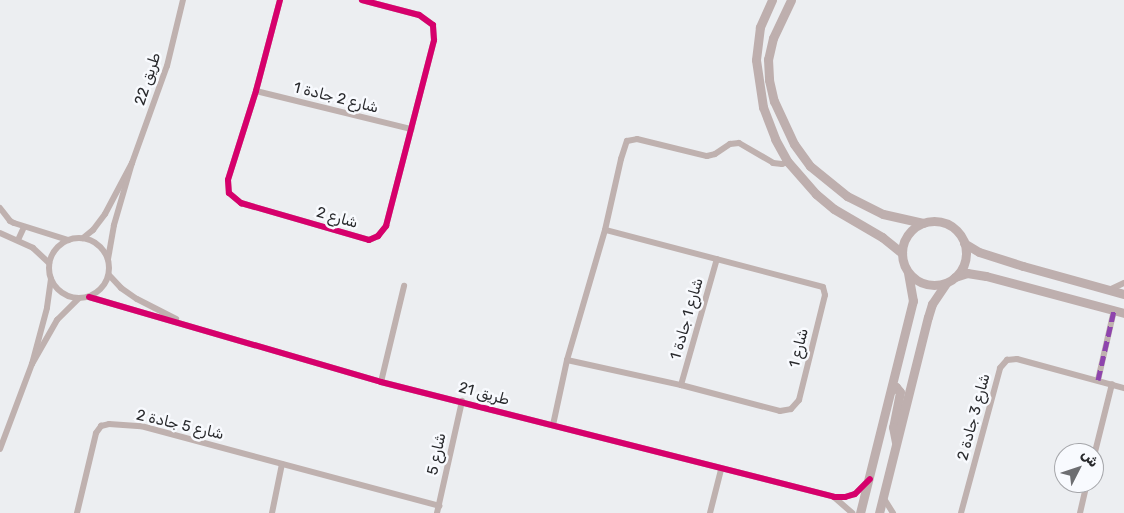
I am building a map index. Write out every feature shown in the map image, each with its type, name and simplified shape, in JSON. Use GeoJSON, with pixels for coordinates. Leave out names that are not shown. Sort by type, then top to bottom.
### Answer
{"type":"FeatureCollection","features":[{"type":"Feature","properties":{"kind":"street","name":"طريق 22"},"geometry":{"type":"LineString","coordinates":[[108,259],[114,225],[132,163],[167,66],[183,0]]}},
{"type":"Feature","properties":{"kind":"street","name":"شارع 2"},"geometry":{"type":"LineString","coordinates":[[280,0],[256,91],[228,180],[228,189],[231,196],[241,203],[369,240],[378,236],[386,226],[434,40],[433,26],[419,15],[362,0]]}},
{"type":"Feature","properties":{"kind":"street"},"geometry":{"type":"LineString","coordinates":[[772,0],[760,27],[756,43],[758,84],[763,107],[775,139],[788,162],[816,194],[834,209],[882,237],[902,254],[908,273],[912,301],[892,390],[860,513]]}},
{"type":"Feature","properties":{"kind":"street"},"geometry":{"type":"LineString","coordinates":[[791,0],[773,38],[768,59],[769,80],[774,101],[794,144],[810,166],[847,196],[883,214],[923,223],[937,222],[946,224],[955,230],[964,243],[979,252],[1124,294]]}},
{"type":"Feature","properties":{"kind":"street","name":"شارع 2 جادة 1"},"geometry":{"type":"LineString","coordinates":[[256,91],[411,129]]}},
{"type":"Feature","properties":{"kind":"street"},"geometry":{"type":"LineString","coordinates":[[553,425],[567,360],[605,230],[625,144],[630,139],[706,156],[715,154],[730,144],[740,143],[773,163],[779,165],[788,162]]}},
{"type":"Feature","properties":{"kind":"street","name":"طريق 22"},"geometry":{"type":"LineString","coordinates":[[83,238],[93,230],[105,214],[132,163]]}},
{"type":"Feature","properties":{"kind":"street"},"geometry":{"type":"LineString","coordinates":[[0,208],[10,221],[24,227],[68,240],[83,238],[98,245],[108,259],[109,274],[102,288],[90,297],[78,298],[62,293],[51,279]]}},
{"type":"Feature","properties":{"kind":"street"},"geometry":{"type":"LineString","coordinates":[[902,254],[908,235],[923,223]]}},
{"type":"Feature","properties":{"kind":"street"},"geometry":{"type":"LineString","coordinates":[[18,240],[24,227]]}},
{"type":"Feature","properties":{"kind":"street","name":"شارع 1"},"geometry":{"type":"LineString","coordinates":[[567,360],[681,385],[780,411],[791,409],[799,400],[825,295],[823,287],[605,230]]}},
{"type":"Feature","properties":{"kind":"street"},"geometry":{"type":"LineString","coordinates":[[0,233],[33,248],[49,263]]}},
{"type":"Feature","properties":{"kind":"street"},"geometry":{"type":"LineString","coordinates":[[0,449],[32,364],[47,308],[51,279],[49,263],[56,249],[68,240]]}},
{"type":"Feature","properties":{"kind":"street"},"geometry":{"type":"LineString","coordinates":[[955,277],[965,262],[964,243]]}},
{"type":"Feature","properties":{"kind":"street","name":"شارع 1 جادة 1"},"geometry":{"type":"LineString","coordinates":[[681,385],[717,259]]}},
{"type":"Feature","properties":{"kind":"street"},"geometry":{"type":"LineString","coordinates":[[1023,266],[1018,270],[1016,276],[1018,282],[1023,285]]}},
{"type":"Feature","properties":{"kind":"street"},"geometry":{"type":"LineString","coordinates":[[908,273],[925,284],[946,283]]}},
{"type":"Feature","properties":{"kind":"street"},"geometry":{"type":"LineString","coordinates":[[879,513],[932,304],[946,283],[955,277],[967,273],[976,274],[1124,312]]}},
{"type":"Feature","properties":{"kind":"street","name":"طريق 21"},"geometry":{"type":"LineString","coordinates":[[109,274],[120,288],[136,299],[196,328]]}},
{"type":"Feature","properties":{"kind":"street"},"geometry":{"type":"LineString","coordinates":[[1109,290],[1124,283]]}},
{"type":"Feature","properties":{"kind":"street"},"geometry":{"type":"LineString","coordinates":[[381,382],[404,286]]}},
{"type":"Feature","properties":{"kind":"street","name":"طريق 21"},"geometry":{"type":"LineString","coordinates":[[90,297],[381,382],[462,401],[721,470],[834,497],[845,497],[855,494],[870,479]]}},
{"type":"Feature","properties":{"kind":"street"},"geometry":{"type":"LineString","coordinates":[[32,364],[58,320],[78,298]]}},
{"type":"Feature","properties":{"kind":"street"},"geometry":{"type":"LineString","coordinates":[[1098,380],[1114,310]]}},
{"type":"Feature","properties":{"kind":"street","name":"شارع 3 جادة 2"},"geometry":{"type":"LineString","coordinates":[[961,513],[1000,368],[1007,360],[1017,359],[1124,388]]}},
{"type":"Feature","properties":{"kind":"street"},"geometry":{"type":"LineString","coordinates":[[1097,443],[1112,384]]}},
{"type":"Feature","properties":{"kind":"street"},"geometry":{"type":"LineString","coordinates":[[892,390],[896,387],[900,392],[893,427],[896,442]]}},
{"type":"Feature","properties":{"kind":"street","name":"شارع 5"},"geometry":{"type":"LineString","coordinates":[[438,510],[462,401]]}},
{"type":"Feature","properties":{"kind":"street","name":"شارع 5 جادة 2"},"geometry":{"type":"LineString","coordinates":[[77,513],[96,433],[101,426],[109,424],[141,426],[282,464],[438,510]]}},
{"type":"Feature","properties":{"kind":"street"},"geometry":{"type":"LineString","coordinates":[[272,513],[282,464]]}},
{"type":"Feature","properties":{"kind":"street"},"geometry":{"type":"LineString","coordinates":[[710,513],[721,470]]}},
{"type":"Feature","properties":{"kind":"street"},"geometry":{"type":"LineString","coordinates":[[1080,513],[1085,493]]}},
{"type":"Feature","properties":{"kind":"street"},"geometry":{"type":"LineString","coordinates":[[883,496],[893,513]]}},
{"type":"Feature","properties":{"kind":"street","name":"طريق 21"},"geometry":{"type":"LineString","coordinates":[[834,497],[852,513]]}},
{"type":"Feature","properties":{"kind":"marked path"},"geometry":{"type":"LineString","coordinates":[[1098,380],[1114,310]]}},
{"type":"Feature","properties":{"kind":"cycle path"},"geometry":{"type":"LineString","coordinates":[[280,0],[256,91],[228,180],[229,193],[241,203],[369,240],[378,236],[386,226],[434,40],[433,25],[419,15],[362,0]]}},
{"type":"Feature","properties":{"kind":"cycle path"},"geometry":{"type":"LineString","coordinates":[[89,297],[381,382],[834,497],[845,497],[855,494],[870,479]]}}]}
